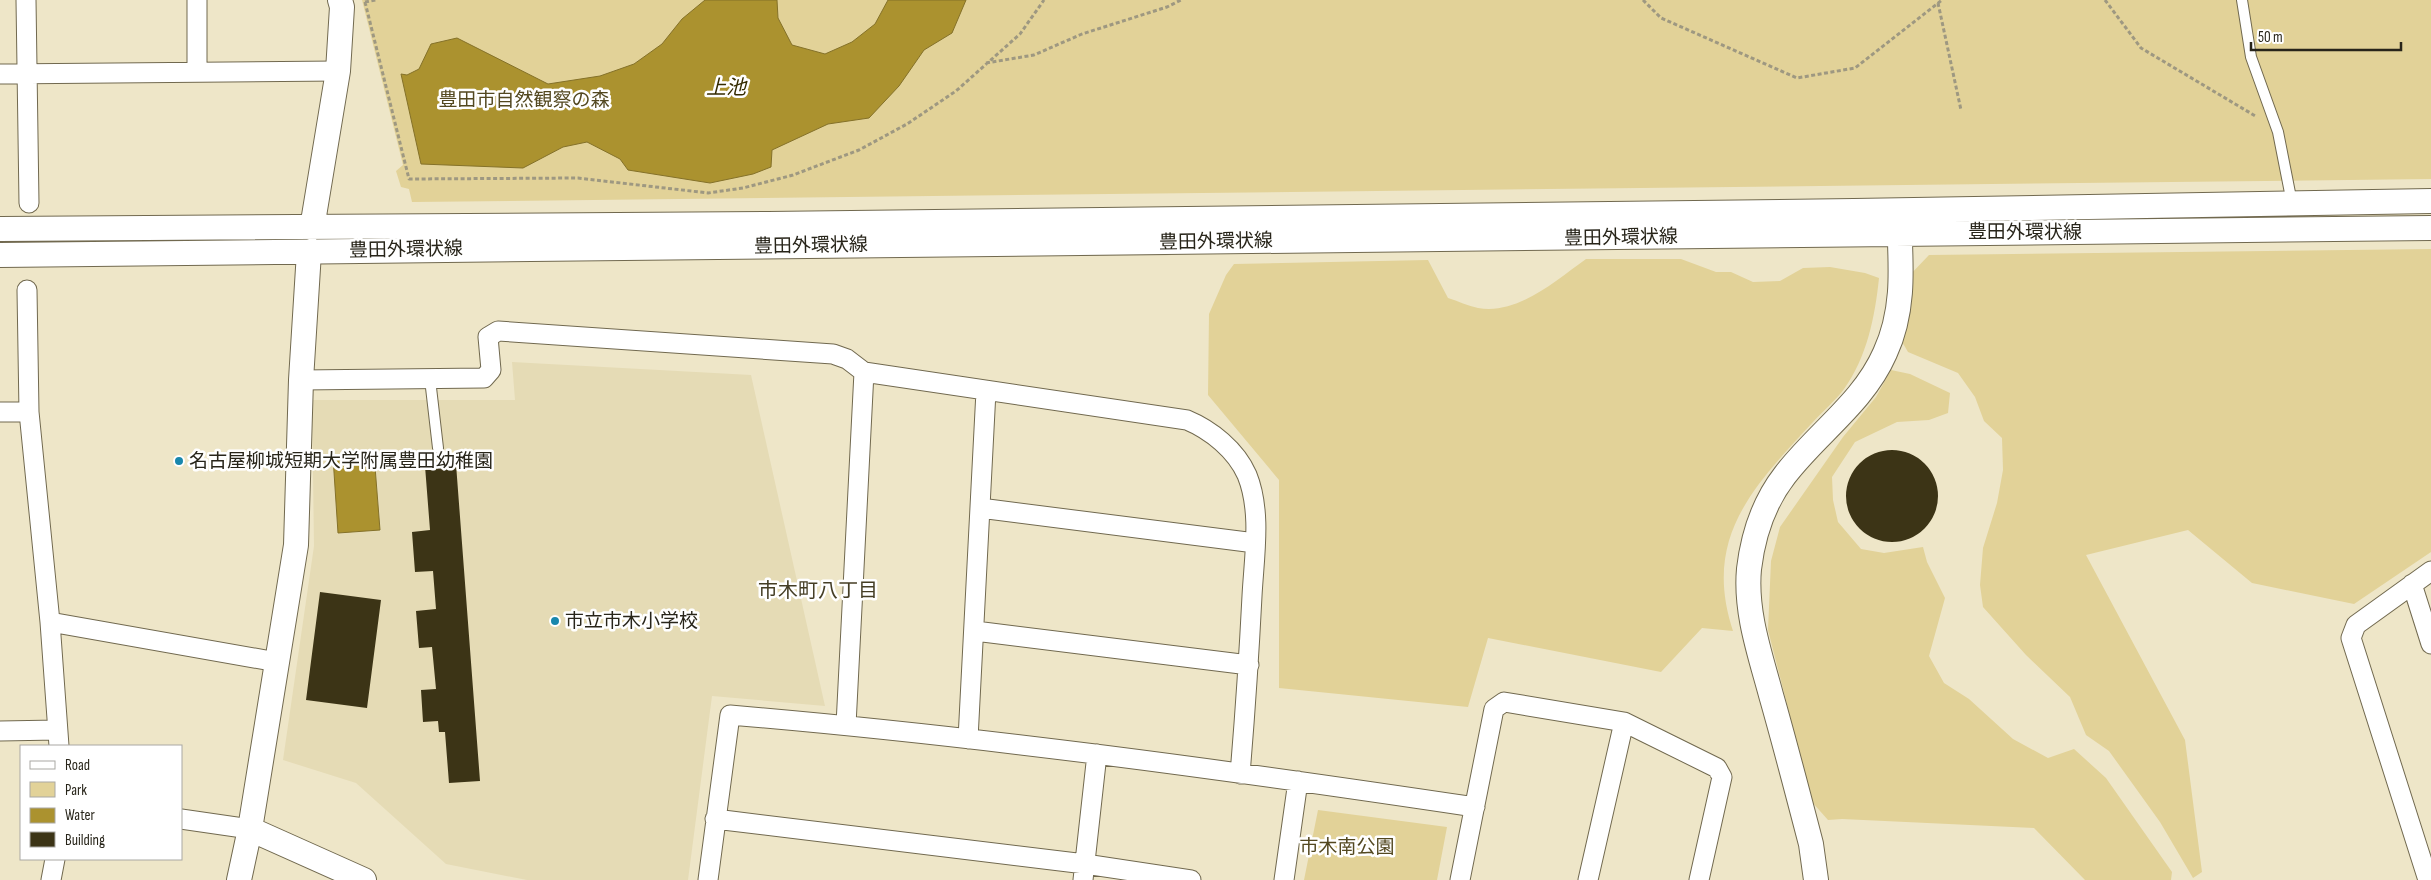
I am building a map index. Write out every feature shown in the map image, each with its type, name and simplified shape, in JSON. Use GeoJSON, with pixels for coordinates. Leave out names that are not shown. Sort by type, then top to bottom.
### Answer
{"type":"FeatureCollection","features":[{"type":"Feature","properties":{"kind":"street"},"geometry":{"type":"LineString","coordinates":[[26,0],[29,203]]}},
{"type":"Feature","properties":{"kind":"street"},"geometry":{"type":"LineString","coordinates":[[197,0],[197,72]]}},
{"type":"Feature","properties":{"kind":"street"},"geometry":{"type":"LineString","coordinates":[[312,228],[338,71],[342,7],[340,0]]}},
{"type":"Feature","properties":{"kind":"street"},"geometry":{"type":"LineString","coordinates":[[0,74],[338,71]]}},
{"type":"Feature","properties":{"kind":"street","name":"豊田外環状線"},"geometry":{"type":"LineString","coordinates":[[0,229],[312,228],[1898,210],[2431,201]]}},
{"type":"Feature","properties":{"kind":"street"},"geometry":{"type":"LineString","coordinates":[[1816,880],[1811,844],[1751,618],[1749,570],[1758,525],[1774,490],[1786,474],[1850,406],[1871,379],[1885,353],[1900,305],[1901,279],[1898,210]]}},
{"type":"Feature","properties":{"kind":"street","name":"豊田外環状線"},"geometry":{"type":"LineString","coordinates":[[0,255],[2431,228]]}},
{"type":"Feature","properties":{"kind":"street"},"geometry":{"type":"LineString","coordinates":[[239,880],[250,829],[296,545],[309,252]]}},
{"type":"Feature","properties":{"kind":"street"},"geometry":{"type":"LineString","coordinates":[[0,731],[58,738],[50,622],[29,412],[27,290]]}},
{"type":"Feature","properties":{"kind":"street"},"geometry":{"type":"LineString","coordinates":[[302,380],[484,378],[491,370],[488,336],[498,331],[833,354],[846,359],[864,372],[1177,417],[1193,422],[1218,439],[1237,456],[1247,476],[1252,496],[1255,543],[1240,774]]}},
{"type":"Feature","properties":{"kind":"street"},"geometry":{"type":"LineString","coordinates":[[846,725],[864,372]]}},
{"type":"Feature","properties":{"kind":"street"},"geometry":{"type":"LineString","coordinates":[[968,739],[986,391]]}},
{"type":"Feature","properties":{"kind":"street"},"geometry":{"type":"LineString","coordinates":[[0,412],[29,412]]}},
{"type":"Feature","properties":{"kind":"street"},"geometry":{"type":"LineString","coordinates":[[980,508],[1255,543]]}},
{"type":"Feature","properties":{"kind":"street"},"geometry":{"type":"LineString","coordinates":[[2428,880],[2351,638],[2356,624],[2431,571]]}},
{"type":"Feature","properties":{"kind":"street"},"geometry":{"type":"LineString","coordinates":[[2412,584],[2431,644]]}},
{"type":"Feature","properties":{"kind":"street"},"geometry":{"type":"LineString","coordinates":[[50,622],[277,662]]}},
{"type":"Feature","properties":{"kind":"street"},"geometry":{"type":"LineString","coordinates":[[975,631],[1248,665]]}},
{"type":"Feature","properties":{"kind":"street"},"geometry":{"type":"LineString","coordinates":[[1460,880],[1494,708],[1504,702],[1624,722],[1717,768],[1722,777],[1699,880]]}},
{"type":"Feature","properties":{"kind":"street"},"geometry":{"type":"LineString","coordinates":[[708,880],[730,715],[846,725],[1098,754],[1475,807]]}},
{"type":"Feature","properties":{"kind":"street"},"geometry":{"type":"LineString","coordinates":[[1588,880],[1624,722]]}},
{"type":"Feature","properties":{"kind":"street"},"geometry":{"type":"LineString","coordinates":[[1084,872],[1098,754]]}},
{"type":"Feature","properties":{"kind":"street"},"geometry":{"type":"LineString","coordinates":[[1284,880],[1298,781]]}},
{"type":"Feature","properties":{"kind":"street"},"geometry":{"type":"LineString","coordinates":[[715,818],[1084,872],[1191,880]]}},
{"type":"Feature","properties":{"kind":"street"},"geometry":{"type":"LineString","coordinates":[[182,819],[250,829],[364,880]]}},
{"type":"Feature","properties":{"kind":"street"},"geometry":{"type":"LineString","coordinates":[[51,880],[55,860]]}},
{"type":"Feature","properties":{"kind":"lane"},"geometry":{"type":"LineString","coordinates":[[2242,0],[2250,57],[2278,132],[2292,203]]}},
{"type":"Feature","properties":{"kind":"lane"},"geometry":{"type":"LineString","coordinates":[[430,379],[438,448]]}},
{"type":"Feature","properties":{"kind":"path"},"geometry":{"type":"LineString","coordinates":[[365,2],[409,180],[578,178],[708,193],[743,188],[792,175],[859,150],[906,124],[956,91],[1020,34],[1044,0]]}},
{"type":"Feature","properties":{"kind":"path"},"geometry":{"type":"LineString","coordinates":[[985,64],[1034,55],[1082,34],[1167,7],[1182,0]]}},
{"type":"Feature","properties":{"kind":"path"},"geometry":{"type":"LineString","coordinates":[[1643,0],[1661,18],[1797,78],[1855,68],[1939,1],[1961,110]]}},
{"type":"Feature","properties":{"kind":"path"},"geometry":{"type":"LineString","coordinates":[[2104,0],[2141,48],[2252,114],[2278,132]]}},
{"type":"Feature","properties":{"kind":"shaded area","name":"市立市木小学校"},"geometry":{"type":"Polygon","coordinates":[[[512,362],[751,375],[825,706],[712,696],[688,880],[527,880],[446,864],[356,783],[283,760],[314,546],[312,400],[515,400],[512,362]]]}},
{"type":"Feature","properties":{"kind":"green space","name":"豊田市自然観察の森"},"geometry":{"type":"Polygon","coordinates":[[[362,0],[2431,0],[2431,179],[412,202],[409,189],[401,187],[396,171],[403,165],[362,0]]]}},
{"type":"Feature","properties":{"kind":"green space"},"geometry":{"type":"Polygon","coordinates":[[[2431,249],[2431,552],[2354,604],[2252,583],[2188,530],[2086,555],[2185,740],[2202,872],[2193,878],[2160,822],[2109,751],[2086,735],[2070,697],[2026,655],[1983,607],[1980,585],[1983,548],[1997,503],[2003,470],[2002,438],[1984,421],[1975,397],[1958,373],[1908,352],[1901,340],[1908,277],[1929,255],[2431,249]]]}},
{"type":"Feature","properties":{"kind":"green space"},"geometry":{"type":"Polygon","coordinates":[[[1586,259],[1681,259],[1716,272],[1731,272],[1753,282],[1780,281],[1803,268],[1830,267],[1865,273],[1879,278],[1869,336],[1852,377],[1837,398],[1771,468],[1739,515],[1729,540],[1724,568],[1725,598],[1733,631],[1702,628],[1661,672],[1488,638],[1468,707],[1279,688],[1279,480],[1208,395],[1209,314],[1226,275],[1234,264],[1428,260],[1448,298],[1478,308],[1493,309],[1522,301],[1549,286],[1586,259]]]}},
{"type":"Feature","properties":{"kind":"green space"},"geometry":{"type":"Polygon","coordinates":[[[1891,370],[1910,374],[1950,393],[1948,413],[1929,420],[1897,422],[1855,442],[1832,477],[1833,500],[1838,522],[1861,549],[1884,553],[1923,547],[1927,562],[1945,598],[1929,656],[1944,683],[1969,699],[2013,739],[2048,758],[2074,749],[2106,778],[2172,872],[2171,880],[2085,880],[2034,828],[1842,819],[1828,820],[1812,802],[1768,630],[1771,561],[1780,527],[1843,437],[1876,397],[1891,370]]]}},
{"type":"Feature","properties":{"kind":"green space","name":"市木南公園"},"geometry":{"type":"Polygon","coordinates":[[[1318,810],[1447,827],[1437,880],[1304,880],[1318,810]]]}},
{"type":"Feature","properties":{"kind":"water","name":"上池"},"geometry":{"type":"Polygon","coordinates":[[[705,0],[777,0],[778,18],[792,45],[825,54],[852,42],[875,24],[888,0],[966,0],[952,33],[924,50],[899,86],[869,118],[828,124],[772,150],[771,167],[753,174],[710,183],[628,170],[620,159],[587,142],[563,147],[523,168],[421,164],[401,74],[407,75],[419,69],[431,44],[457,38],[548,84],[600,76],[634,64],[662,44],[682,19],[705,0]]]}},
{"type":"Feature","properties":{"kind":"water"},"geometry":{"type":"Polygon","coordinates":[[[374,454],[380,530],[338,533],[333,457],[374,454]]]}},
{"type":"Feature","properties":{"kind":"building"},"geometry":{"type":"Polygon","coordinates":[[[1892,450],[1910,454],[1924,464],[1934,478],[1938,496],[1934,514],[1924,528],[1910,538],[1892,542],[1874,538],[1860,528],[1850,514],[1846,496],[1850,478],[1860,464],[1874,454],[1892,450]]]}},
{"type":"Feature","properties":{"kind":"building"},"geometry":{"type":"Polygon","coordinates":[[[456,464],[480,781],[449,783],[445,732],[439,732],[438,721],[423,722],[421,690],[436,689],[432,647],[419,648],[416,611],[436,609],[433,571],[415,572],[412,532],[430,530],[425,466],[456,464]]]}},
{"type":"Feature","properties":{"kind":"building"},"geometry":{"type":"Polygon","coordinates":[[[320,592],[381,600],[367,708],[306,700],[320,592]]]}},
{"type":"Feature","properties":{"kind":"place","name":"名古屋柳城短期大学附属豊田幼稚園"},"geometry":{"type":"Point","coordinates":[179,461]}},
{"type":"Feature","properties":{"kind":"place","name":"市立市木小学校"},"geometry":{"type":"Point","coordinates":[555,621]}},
{"type":"Feature","properties":{"kind":"district","name":"市木町八丁目"},"geometry":{"type":"Point","coordinates":[818,591]}}]}
